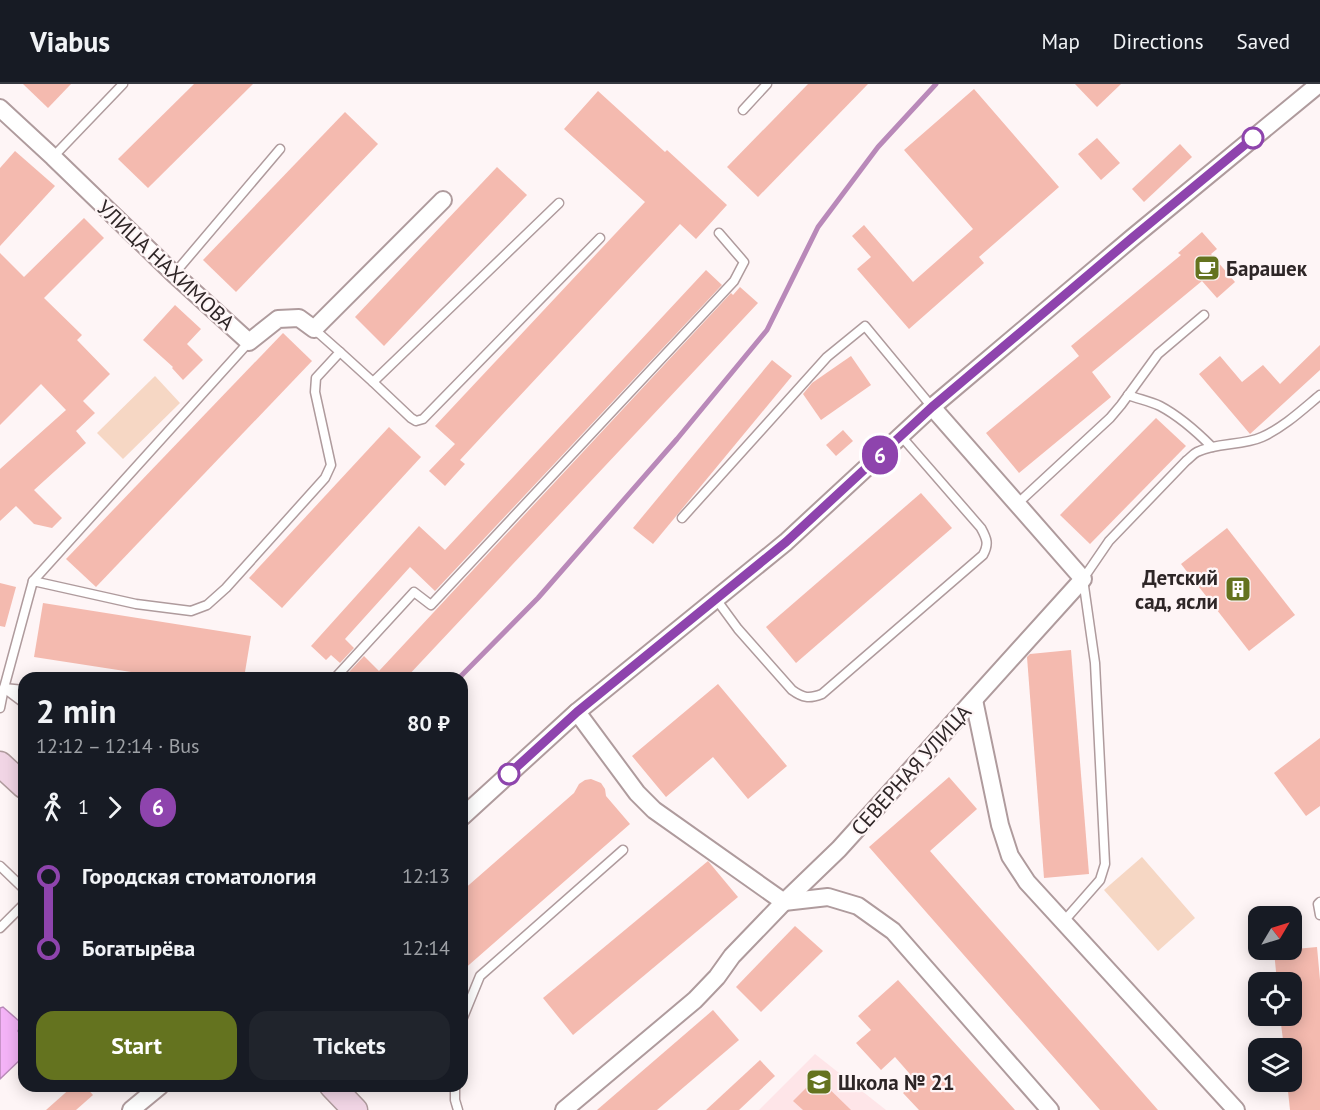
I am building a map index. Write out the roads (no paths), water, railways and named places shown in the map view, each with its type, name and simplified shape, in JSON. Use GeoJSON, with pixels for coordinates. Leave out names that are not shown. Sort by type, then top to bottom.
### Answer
{"type":"FeatureCollection","features":[{"type":"Feature","properties":{"kind":"main road"},"geometry":{"type":"LineString","coordinates":[[0,764],[18,780]]}},
{"type":"Feature","properties":{"kind":"main road"},"geometry":{"type":"LineString","coordinates":[[338,1092],[355,1110]]}},
{"type":"Feature","properties":{"kind":"street"},"geometry":{"type":"LineString","coordinates":[[468,812],[577,712],[786,542],[932,407],[1319,84]]}},
{"type":"Feature","properties":{"kind":"street","name":"УЛИЦА НАХИМОВА"},"geometry":{"type":"LineString","coordinates":[[0,108],[174,274],[249,342],[278,319],[299,318],[314,329]]}},
{"type":"Feature","properties":{"kind":"street"},"geometry":{"type":"LineString","coordinates":[[314,329],[443,200]]}},
{"type":"Feature","properties":{"kind":"street"},"geometry":{"type":"LineString","coordinates":[[932,407],[1083,579]]}},
{"type":"Feature","properties":{"kind":"street","name":"СЕВЕРНАЯ УЛИЦА"},"geometry":{"type":"LineString","coordinates":[[564,1110],[695,1000],[717,977],[732,956],[839,849],[1083,579]]}},
{"type":"Feature","properties":{"kind":"street"},"geometry":{"type":"LineString","coordinates":[[974,700],[1000,825],[1010,856],[1027,882],[1236,1110]]}},
{"type":"Feature","properties":{"kind":"street"},"geometry":{"type":"LineString","coordinates":[[577,712],[637,793],[654,810],[784,902],[828,897],[858,906],[893,931],[1050,1110]]}},
{"type":"Feature","properties":{"kind":"street"},"geometry":{"type":"LineString","coordinates":[[131,1110],[153,1092]]}},
{"type":"Feature","properties":{"kind":"lane"},"geometry":{"type":"LineString","coordinates":[[53,157],[123,84]]}},
{"type":"Feature","properties":{"kind":"lane"},"geometry":{"type":"LineString","coordinates":[[743,110],[767,84]]}},
{"type":"Feature","properties":{"kind":"lane"},"geometry":{"type":"LineString","coordinates":[[174,274],[280,149]]}},
{"type":"Feature","properties":{"kind":"lane"},"geometry":{"type":"LineString","coordinates":[[373,382],[560,203]]}},
{"type":"Feature","properties":{"kind":"lane"},"geometry":{"type":"LineString","coordinates":[[340,672],[414,592],[431,605],[734,281],[744,262],[719,233]]}},
{"type":"Feature","properties":{"kind":"lane"},"geometry":{"type":"LineString","coordinates":[[314,329],[411,418],[416,421],[423,419],[600,238]]}},
{"type":"Feature","properties":{"kind":"lane"},"geometry":{"type":"LineString","coordinates":[[1017,504],[1110,418],[1158,354],[1204,315]]}},
{"type":"Feature","properties":{"kind":"lane"},"geometry":{"type":"LineString","coordinates":[[682,518],[827,357],[865,326],[932,407]]}},
{"type":"Feature","properties":{"kind":"lane"},"geometry":{"type":"LineString","coordinates":[[0,708],[2,686],[33,581],[249,342]]}},
{"type":"Feature","properties":{"kind":"lane"},"geometry":{"type":"LineString","coordinates":[[33,581],[147,605],[190,611],[207,604],[226,588],[325,478],[331,465],[315,392],[316,378],[340,352]]}},
{"type":"Feature","properties":{"kind":"lane"},"geometry":{"type":"LineString","coordinates":[[1128,395],[1171,412],[1212,447]]}},
{"type":"Feature","properties":{"kind":"lane"},"geometry":{"type":"LineString","coordinates":[[1064,921],[1100,880],[1105,864],[1095,663],[1083,579],[1109,541],[1197,452],[1262,437],[1281,427],[1320,395]]}},
{"type":"Feature","properties":{"kind":"lane"},"geometry":{"type":"LineString","coordinates":[[716,599],[738,629],[792,690],[801,697],[813,698],[822,694],[982,555],[987,548],[986,538],[981,528],[901,436]]}},
{"type":"Feature","properties":{"kind":"lane"},"geometry":{"type":"LineString","coordinates":[[2,686],[18,689]]}},
{"type":"Feature","properties":{"kind":"lane"},"geometry":{"type":"LineString","coordinates":[[2,686],[18,698]]}},
{"type":"Feature","properties":{"kind":"lane"},"geometry":{"type":"LineString","coordinates":[[468,1005],[480,976],[623,850]]}},
{"type":"Feature","properties":{"kind":"lane"},"geometry":{"type":"LineString","coordinates":[[0,866],[18,882]]}},
{"type":"Feature","properties":{"kind":"lane"},"geometry":{"type":"LineString","coordinates":[[1320,902],[1318,904],[1320,915]]}},
{"type":"Feature","properties":{"kind":"lane"},"geometry":{"type":"LineString","coordinates":[[0,928],[18,910]]}},
{"type":"Feature","properties":{"kind":"lane"},"geometry":{"type":"LineString","coordinates":[[455,1092],[458,1110]]}},
{"type":"Feature","properties":{"kind":"waterway"},"geometry":{"type":"LineString","coordinates":[[465,672],[538,598],[677,439],[767,330],[818,227],[878,147],[936,84]]}},
{"type":"Feature","properties":{"kind":"place","name":"Барашек"},"geometry":{"type":"Point","coordinates":[1207,268]}},
{"type":"Feature","properties":{"kind":"place","name":"Детский сад, ясли"},"geometry":{"type":"Point","coordinates":[1238,589]}},
{"type":"Feature","properties":{"kind":"place","name":"Школа № 21"},"geometry":{"type":"Point","coordinates":[819,1082]}}]}
